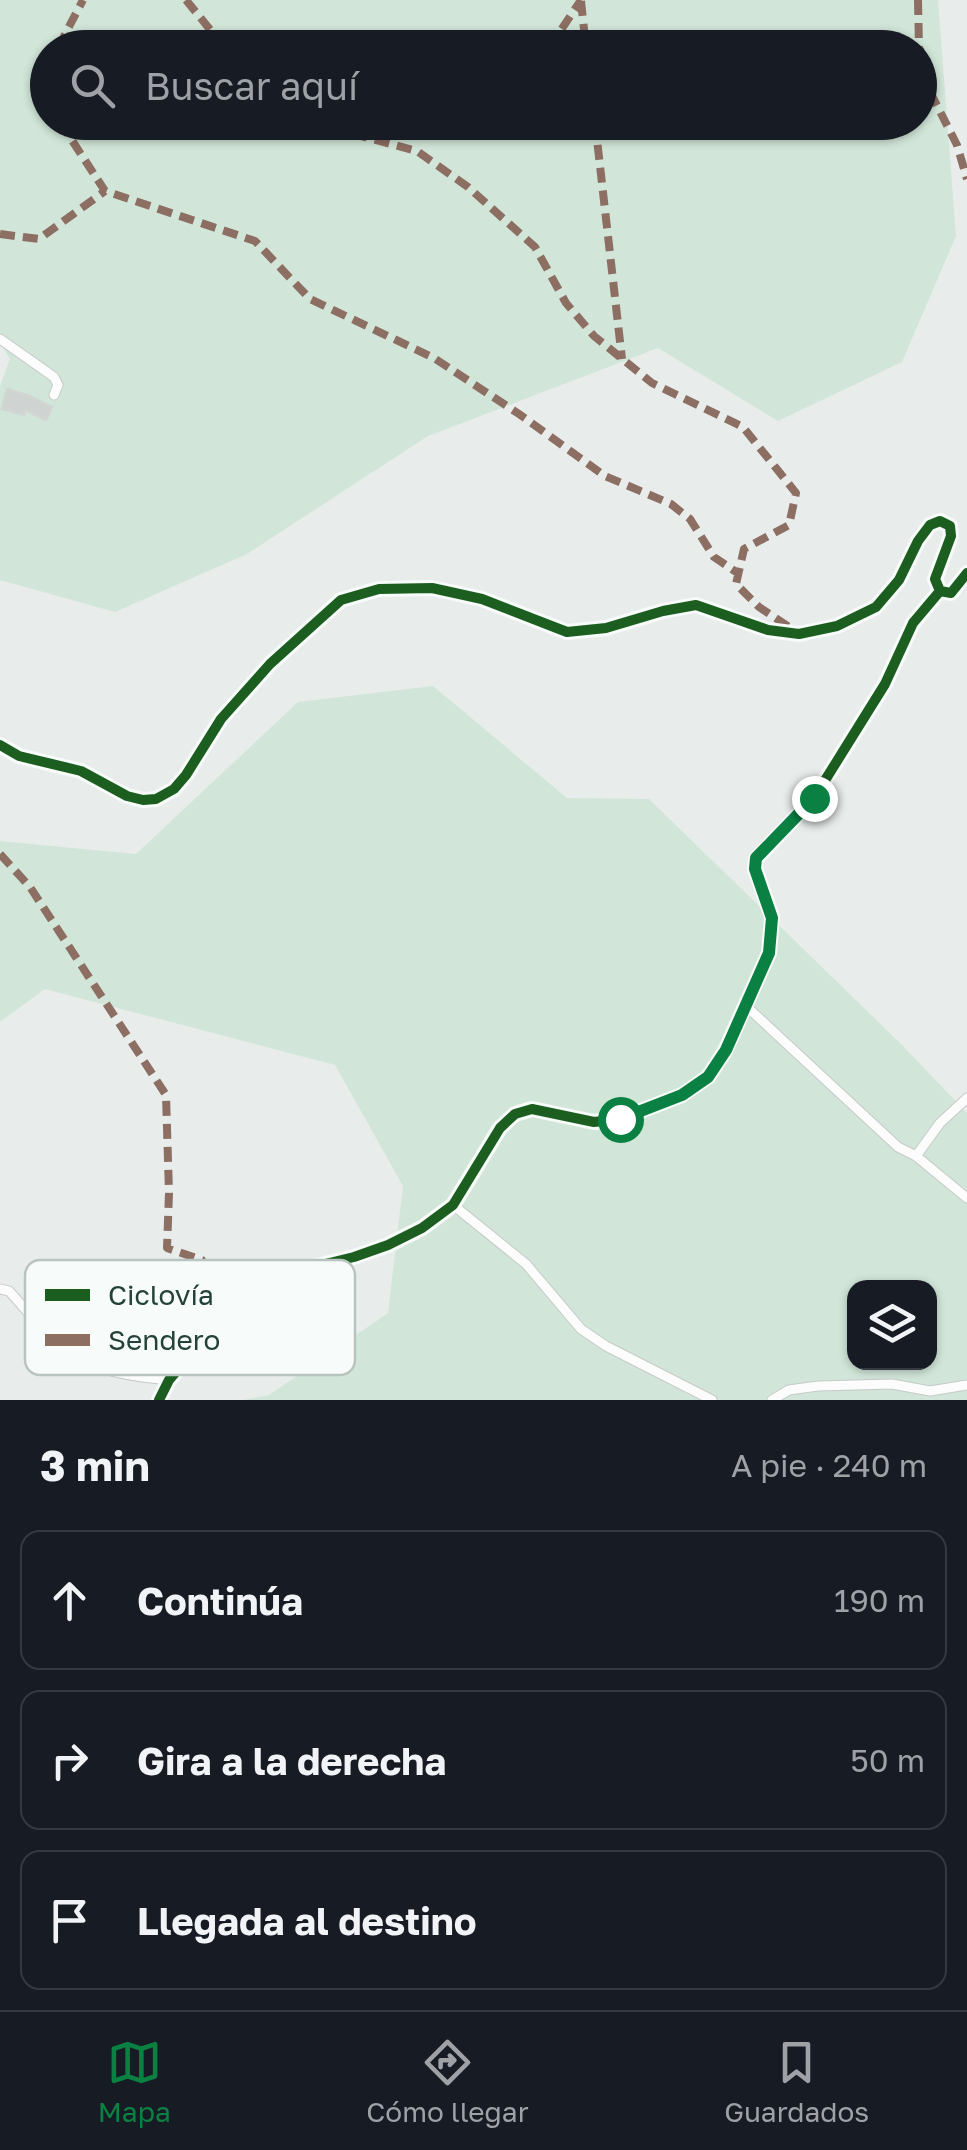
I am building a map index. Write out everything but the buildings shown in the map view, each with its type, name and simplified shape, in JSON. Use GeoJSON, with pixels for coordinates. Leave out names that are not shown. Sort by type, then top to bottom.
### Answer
{"type":"FeatureCollection","features":[{"type":"Feature","properties":{"kind":"street"},"geometry":{"type":"LineString","coordinates":[[0,339],[54,377],[58,385],[54,395]]}},
{"type":"Feature","properties":{"kind":"street"},"geometry":{"type":"LineString","coordinates":[[0,745],[18,756],[80,771],[127,796],[156,800],[174,789],[186,775],[221,719],[270,664],[341,600],[379,589],[432,588],[482,599],[567,632],[606,628],[696,604],[768,630],[798,634],[838,626],[876,607],[899,580],[918,541],[930,525],[940,521],[950,526],[951,536],[935,579],[940,591]]}},
{"type":"Feature","properties":{"kind":"street"},"geometry":{"type":"LineString","coordinates":[[940,591],[951,593],[967,572]]}},
{"type":"Feature","properties":{"kind":"street"},"geometry":{"type":"LineString","coordinates":[[342,1260],[388,1245],[422,1228],[454,1205],[500,1128],[514,1114],[532,1108],[594,1122],[620,1119],[682,1095],[708,1077],[726,1050],[769,953],[772,918],[755,869],[756,858],[814,798],[885,684],[913,623],[940,591]]}},
{"type":"Feature","properties":{"kind":"street"},"geometry":{"type":"LineString","coordinates":[[746,1006],[898,1147],[916,1156],[967,1198]]}},
{"type":"Feature","properties":{"kind":"street"},"geometry":{"type":"LineString","coordinates":[[916,1156],[940,1123],[967,1098]]}},
{"type":"Feature","properties":{"kind":"street"},"geometry":{"type":"LineString","coordinates":[[454,1205],[526,1264],[581,1329],[606,1346],[712,1400]]}},
{"type":"Feature","properties":{"kind":"street"},"geometry":{"type":"LineString","coordinates":[[0,1289],[9,1291],[25,1308]]}},
{"type":"Feature","properties":{"kind":"street"},"geometry":{"type":"LineString","coordinates":[[125,1375],[169,1380]]}},
{"type":"Feature","properties":{"kind":"street"},"geometry":{"type":"LineString","coordinates":[[158,1400],[173,1375]]}},
{"type":"Feature","properties":{"kind":"street"},"geometry":{"type":"LineString","coordinates":[[772,1400],[789,1390],[818,1386],[892,1384],[930,1390],[967,1386]]}},
{"type":"Feature","properties":{"kind":"green space"},"geometry":{"type":"Polygon","coordinates":[[[0,0],[938,0],[956,236],[902,362],[778,421],[658,348],[428,436],[247,554],[115,612],[0,580],[0,386],[10,359],[0,343],[0,0]]]}},
{"type":"Feature","properties":{"kind":"green space"},"geometry":{"type":"Polygon","coordinates":[[[433,686],[567,798],[649,799],[967,1113],[967,1400],[244,1400],[269,1395],[298,1375],[355,1375],[355,1336],[388,1313],[403,1186],[335,1065],[45,989],[0,1022],[0,841],[136,854],[298,702],[433,686]]]}},
{"type":"Feature","properties":{"kind":"marked path"},"geometry":{"type":"LineString","coordinates":[[67,30],[83,0]]}},
{"type":"Feature","properties":{"kind":"marked path"},"geometry":{"type":"LineString","coordinates":[[186,0],[210,30]]}},
{"type":"Feature","properties":{"kind":"marked path"},"geometry":{"type":"LineString","coordinates":[[561,30],[581,0]]}},
{"type":"Feature","properties":{"kind":"marked path"},"geometry":{"type":"LineString","coordinates":[[918,0],[919,30]]}},
{"type":"Feature","properties":{"kind":"marked path"},"geometry":{"type":"LineString","coordinates":[[581,1],[584,30]]}},
{"type":"Feature","properties":{"kind":"marked path"},"geometry":{"type":"LineString","coordinates":[[937,106],[957,145],[967,179]]}},
{"type":"Feature","properties":{"kind":"marked path"},"geometry":{"type":"LineString","coordinates":[[72,140],[105,191],[255,241],[310,299],[434,358],[605,476],[671,504],[690,519],[714,557],[739,574]]}},
{"type":"Feature","properties":{"kind":"marked path"},"geometry":{"type":"LineString","coordinates":[[376,140],[417,151],[468,187],[535,247],[566,303],[594,336],[652,383],[743,427],[796,493],[789,525],[744,549],[736,584],[759,607],[789,627]]}},
{"type":"Feature","properties":{"kind":"marked path"},"geometry":{"type":"LineString","coordinates":[[597,140],[622,359]]}},
{"type":"Feature","properties":{"kind":"marked path"},"geometry":{"type":"LineString","coordinates":[[0,234],[39,239],[105,191]]}},
{"type":"Feature","properties":{"kind":"marked path"},"geometry":{"type":"LineString","coordinates":[[0,854],[30,887],[166,1095],[167,1248],[202,1260]]}},
{"type":"Feature","properties":{"kind":"cycle path"},"geometry":{"type":"LineString","coordinates":[[0,745],[19,756],[81,771],[127,796],[156,799],[174,789],[186,775],[221,719],[270,664],[341,600],[379,589],[432,588],[482,599],[567,632],[606,628],[696,605],[768,630],[799,634],[837,626],[876,607],[899,580],[918,541],[930,525],[940,521],[950,526],[951,536],[935,579],[940,591],[951,593],[967,573]]}},
{"type":"Feature","properties":{"kind":"cycle path"},"geometry":{"type":"LineString","coordinates":[[342,1260],[388,1245],[422,1228],[453,1205],[500,1128],[515,1114],[532,1109],[594,1122],[620,1119],[682,1095],[708,1077],[725,1051],[769,953],[772,917],[755,869],[756,859],[814,798],[885,684],[913,623],[940,591]]}},
{"type":"Feature","properties":{"kind":"cycle path"},"geometry":{"type":"LineString","coordinates":[[159,1400],[173,1375]]}},
{"type":"Feature","properties":{"kind":"route"},"geometry":{"type":"LineString","coordinates":[[620,1119],[682,1095],[708,1077],[726,1050],[769,953],[772,918],[755,869],[756,858],[814,798]]}}]}
